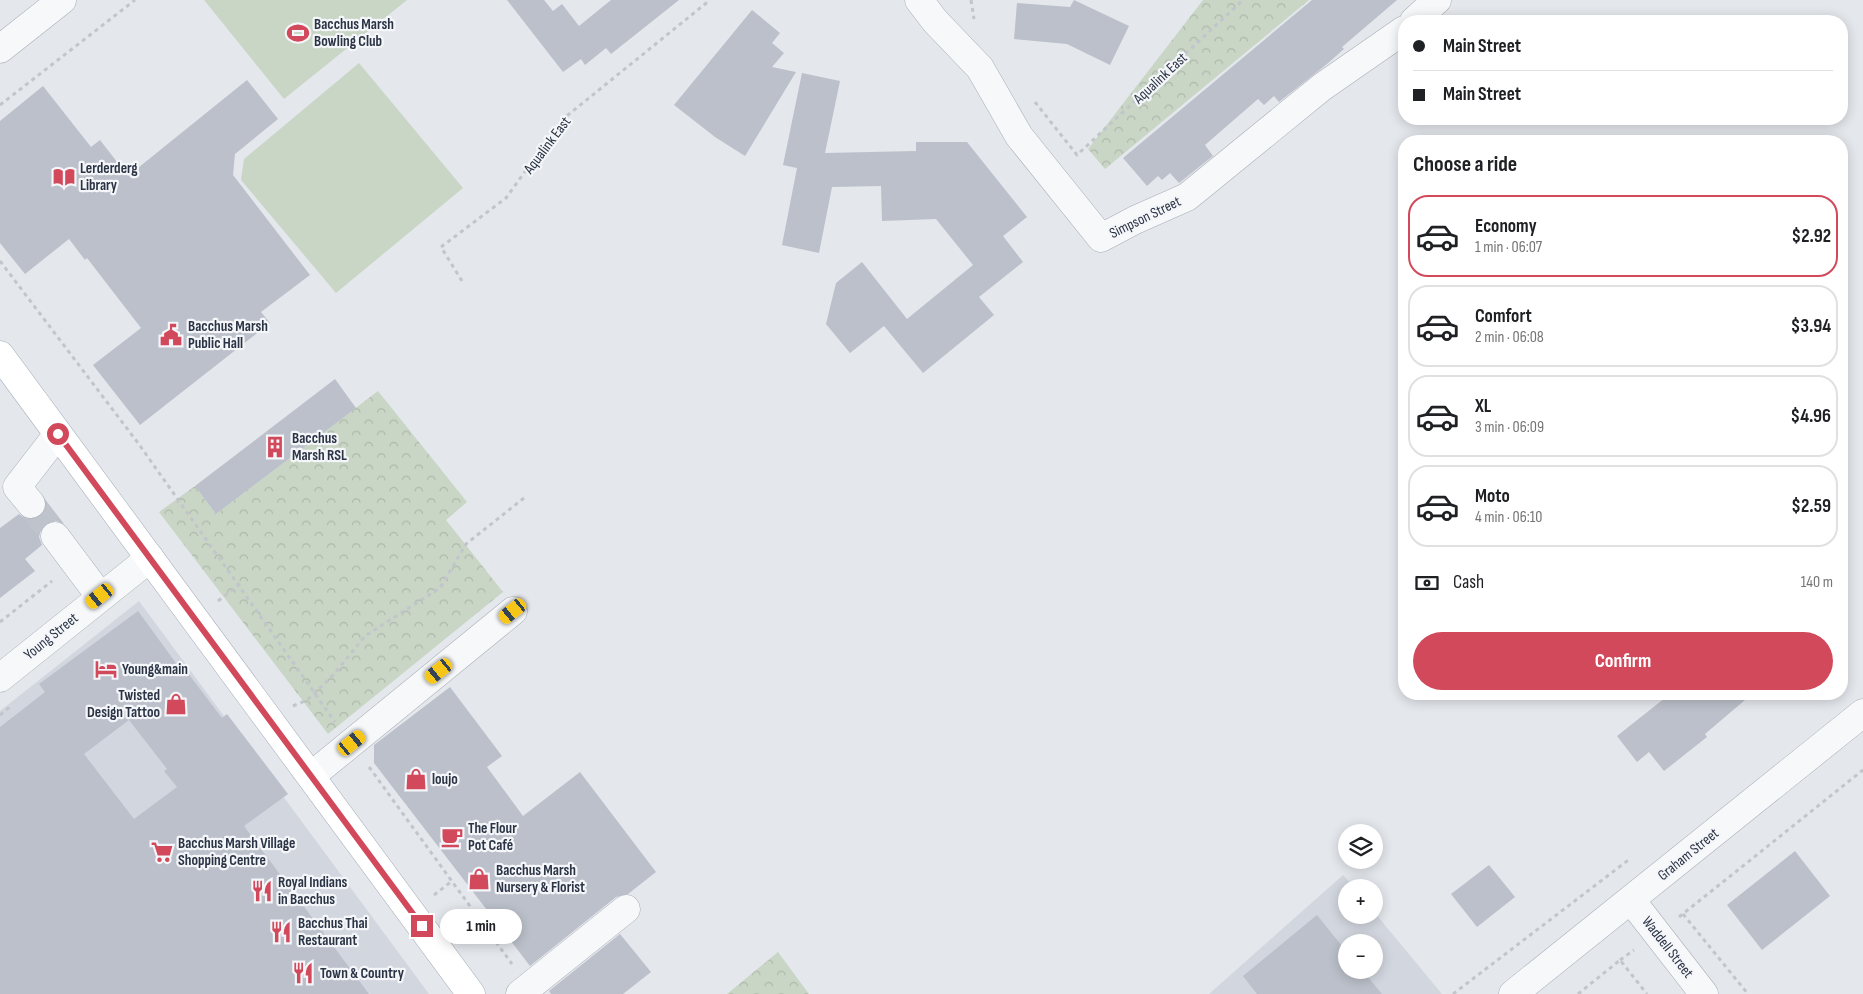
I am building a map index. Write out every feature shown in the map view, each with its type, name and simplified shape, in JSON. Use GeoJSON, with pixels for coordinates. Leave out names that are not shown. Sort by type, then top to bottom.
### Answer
{"type":"FeatureCollection","features":[{"type":"Feature","properties":{"kind":"main road"},"geometry":{"type":"LineString","coordinates":[[0,355],[472,994]]}},
{"type":"Feature","properties":{"kind":"street"},"geometry":{"type":"LineString","coordinates":[[0,49],[62,0]]}},
{"type":"Feature","properties":{"kind":"street","name":"Simpson Street"},"geometry":{"type":"LineString","coordinates":[[919,0],[935,21],[980,68],[1019,136],[1101,238],[1188,196],[1322,87],[1398,34]]}},
{"type":"Feature","properties":{"kind":"street"},"geometry":{"type":"LineString","coordinates":[[1421,15],[1437,0]]}},
{"type":"Feature","properties":{"kind":"street"},"geometry":{"type":"LineString","coordinates":[[31,504],[17,487],[58,434]]}},
{"type":"Feature","properties":{"kind":"street"},"geometry":{"type":"LineString","coordinates":[[55,536],[100,596]]}},
{"type":"Feature","properties":{"kind":"street","name":"Young Street"},"geometry":{"type":"LineString","coordinates":[[0,678],[100,596],[150,558]]}},
{"type":"Feature","properties":{"kind":"street"},"geometry":{"type":"LineString","coordinates":[[311,776],[513,611]]}},
{"type":"Feature","properties":{"kind":"street","name":"Graham Street"},"geometry":{"type":"LineString","coordinates":[[1513,994],[1863,713]]}},
{"type":"Feature","properties":{"kind":"street","name":"Waddell Street"},"geometry":{"type":"LineString","coordinates":[[1631,900],[1704,994]]}},
{"type":"Feature","properties":{"kind":"street"},"geometry":{"type":"LineString","coordinates":[[524,990],[626,908]]}},
{"type":"Feature","properties":{"kind":"path"},"geometry":{"type":"LineString","coordinates":[[0,105],[135,0]]}},
{"type":"Feature","properties":{"kind":"path","name":"Aqualink East"},"geometry":{"type":"LineString","coordinates":[[462,281],[441,247],[506,198],[563,119],[710,0]]}},
{"type":"Feature","properties":{"kind":"path","name":"Aqualink East"},"geometry":{"type":"LineString","coordinates":[[1076,155],[1243,0]]}},
{"type":"Feature","properties":{"kind":"path"},"geometry":{"type":"LineString","coordinates":[[0,261],[144,452],[314,693],[352,743],[524,990]]}},
{"type":"Feature","properties":{"kind":"path"},"geometry":{"type":"LineString","coordinates":[[266,717],[307,700],[335,673],[366,636],[440,588],[466,544],[524,498]]}},
{"type":"Feature","properties":{"kind":"path"},"geometry":{"type":"LineString","coordinates":[[1578,994],[1620,960],[1683,914],[1863,770]]}},
{"type":"Feature","properties":{"kind":"path"},"geometry":{"type":"LineString","coordinates":[[1452,994],[1631,858]]}},
{"type":"Feature","properties":{"kind":"path"},"geometry":{"type":"LineString","coordinates":[[1683,914],[1748,994]]}},
{"type":"Feature","properties":{"kind":"path"},"geometry":{"type":"LineString","coordinates":[[1620,960],[1648,994]]}},
{"type":"Feature","properties":{"kind":"shaded area","name":"Bacchus Marsh Village Shopping Centre"},"geometry":{"type":"Polygon","coordinates":[[[139,601],[429,994],[0,994],[0,711],[139,601]]]}},
{"type":"Feature","properties":{"kind":"shaded area"},"geometry":{"type":"Polygon","coordinates":[[[1343,875],[1347,879],[1338,879],[1343,875]]]}},
{"type":"Feature","properties":{"kind":"shaded area"},"geometry":{"type":"Polygon","coordinates":[[[1338,879],[1338,924],[1383,923],[1442,994],[1209,994],[1338,879]]]}},
{"type":"Feature","properties":{"kind":"green space","name":"Bacchus Marsh Bowling Club"},"geometry":{"type":"Polygon","coordinates":[[[204,0],[407,0],[284,99],[204,0]]]}},
{"type":"Feature","properties":{"kind":"green space"},"geometry":{"type":"Polygon","coordinates":[[[1203,0],[1309,0],[1105,169],[1088,149],[1203,0]]]}},
{"type":"Feature","properties":{"kind":"green space"},"geometry":{"type":"Polygon","coordinates":[[[359,63],[463,188],[336,293],[241,180],[244,159],[359,63]]]}},
{"type":"Feature","properties":{"kind":"green space"},"geometry":{"type":"Polygon","coordinates":[[[378,391],[467,502],[446,520],[503,592],[328,734],[159,512],[195,486],[216,514],[378,391]]]}},
{"type":"Feature","properties":{"kind":"green space"},"geometry":{"type":"Polygon","coordinates":[[[778,952],[809,994],[727,994],[778,952]]]}},
{"type":"Feature","properties":{"kind":"building"},"geometry":{"type":"Polygon","coordinates":[[[507,0],[544,0],[553,11],[562,4],[579,26],[611,0],[679,0],[611,54],[606,48],[585,65],[581,59],[563,72],[507,0]]]}},
{"type":"Feature","properties":{"kind":"building"},"geometry":{"type":"Polygon","coordinates":[[[1074,0],[1129,26],[1110,65],[1067,44],[1014,39],[1017,3],[1070,7],[1074,0]]]}},
{"type":"Feature","properties":{"kind":"building"},"geometry":{"type":"Polygon","coordinates":[[[1312,0],[1397,0],[1342,47],[1344,49],[1327,64],[1279,102],[1274,96],[1264,105],[1258,99],[1205,145],[1213,156],[1179,183],[1170,173],[1162,180],[1158,176],[1147,186],[1123,158],[1312,0]]]}},
{"type":"Feature","properties":{"kind":"building"},"geometry":{"type":"Polygon","coordinates":[[[752,10],[780,33],[772,43],[784,53],[772,67],[796,72],[745,156],[715,137],[674,105],[752,10]]]}},
{"type":"Feature","properties":{"kind":"building"},"geometry":{"type":"Polygon","coordinates":[[[802,73],[840,81],[825,153],[916,151],[916,142],[967,142],[1027,217],[1003,236],[1023,262],[979,297],[994,315],[923,373],[884,326],[850,353],[826,324],[836,283],[862,262],[907,319],[973,265],[936,219],[882,221],[881,186],[832,187],[819,253],[782,245],[797,168],[783,165],[802,73]]]}},
{"type":"Feature","properties":{"kind":"building"},"geometry":{"type":"Polygon","coordinates":[[[247,80],[278,119],[235,154],[233,175],[310,275],[261,312],[270,323],[140,425],[93,365],[141,328],[87,258],[85,260],[69,239],[25,274],[0,243],[0,121],[43,86],[91,147],[100,140],[128,176],[247,80]]]}},
{"type":"Feature","properties":{"kind":"building","name":"Bacchus Marsh RSL"},"geometry":{"type":"Polygon","coordinates":[[[335,379],[356,408],[216,514],[195,486],[335,379]]]}},
{"type":"Feature","properties":{"kind":"building"},"geometry":{"type":"Polygon","coordinates":[[[46,501],[64,524],[54,520],[45,524],[41,529],[39,537],[42,545],[25,559],[35,571],[0,598],[0,528],[19,514],[26,519],[34,519],[41,516],[45,510],[46,501]]]}},
{"type":"Feature","properties":{"kind":"building","name":"Bacchus Marsh Village Shopping Centre"},"geometry":{"type":"Polygon","coordinates":[[[138,611],[181,670],[184,668],[222,718],[227,714],[288,794],[244,826],[369,994],[0,994],[0,727],[45,692],[39,684],[138,611]],[[129,720],[84,754],[134,819],[177,787],[164,771],[167,769],[129,720]]]}},
{"type":"Feature","properties":{"kind":"building"},"geometry":{"type":"Polygon","coordinates":[[[450,687],[502,756],[487,767],[523,816],[580,772],[656,872],[628,894],[616,897],[530,966],[374,763],[374,745],[450,687]]]}},
{"type":"Feature","properties":{"kind":"building"},"geometry":{"type":"Polygon","coordinates":[[[1662,700],[1745,700],[1705,734],[1707,737],[1664,771],[1649,752],[1637,762],[1617,736],[1662,700]]]}},
{"type":"Feature","properties":{"kind":"building"},"geometry":{"type":"Polygon","coordinates":[[[1795,851],[1830,896],[1762,950],[1727,905],[1795,851]]]}},
{"type":"Feature","properties":{"kind":"building"},"geometry":{"type":"Polygon","coordinates":[[[1489,865],[1515,897],[1477,927],[1451,894],[1489,865]]]}},
{"type":"Feature","properties":{"kind":"building"},"geometry":{"type":"Polygon","coordinates":[[[1317,915],[1338,941],[1338,979],[1370,979],[1382,994],[1257,994],[1243,976],[1317,915]]]}},
{"type":"Feature","properties":{"kind":"building"},"geometry":{"type":"Polygon","coordinates":[[[620,934],[651,972],[623,994],[551,994],[549,991],[620,934]]]}},
{"type":"Feature","properties":{"kind":"tunnel"},"geometry":{"type":"LineString","coordinates":[[31,504],[55,536]]}},
{"type":"Feature","properties":{"kind":"place","name":"Bacchus Marsh Bowling Club"},"geometry":{"type":"Point","coordinates":[298,33]}},
{"type":"Feature","properties":{"kind":"place","name":"Lerderderg Library"},"geometry":{"type":"Point","coordinates":[64,177]}},
{"type":"Feature","properties":{"kind":"place","name":"Bacchus Marsh Public Hall"},"geometry":{"type":"Point","coordinates":[171,335]}},
{"type":"Feature","properties":{"kind":"place","name":"Bacchus Marsh RSL"},"geometry":{"type":"Point","coordinates":[275,447]}},
{"type":"Feature","properties":{"kind":"place","name":"Young&main"},"geometry":{"type":"Point","coordinates":[106,669]}},
{"type":"Feature","properties":{"kind":"place","name":"Twisted Design Tattoo"},"geometry":{"type":"Point","coordinates":[176,704]}},
{"type":"Feature","properties":{"kind":"place","name":"loujo"},"geometry":{"type":"Point","coordinates":[416,779]}},
{"type":"Feature","properties":{"kind":"place","name":"The Flour Pot Café"},"geometry":{"type":"Point","coordinates":[452,837]}},
{"type":"Feature","properties":{"kind":"place","name":"Bacchus Marsh Village Shopping Centre"},"geometry":{"type":"Point","coordinates":[162,852]}},
{"type":"Feature","properties":{"kind":"place","name":"Bacchus Marsh Nursery & Florist"},"geometry":{"type":"Point","coordinates":[479,879]}},
{"type":"Feature","properties":{"kind":"place","name":"Royal Indians in Bacchus"},"geometry":{"type":"Point","coordinates":[262,891]}},
{"type":"Feature","properties":{"kind":"place","name":"Bacchus Thai Restaurant"},"geometry":{"type":"Point","coordinates":[281,932]}},
{"type":"Feature","properties":{"kind":"place","name":"Town & Country"},"geometry":{"type":"Point","coordinates":[303,973]}},
{"type":"Feature","properties":{"kind":"route"},"geometry":{"type":"LineString","coordinates":[[58,434],[422,926]]}}]}
